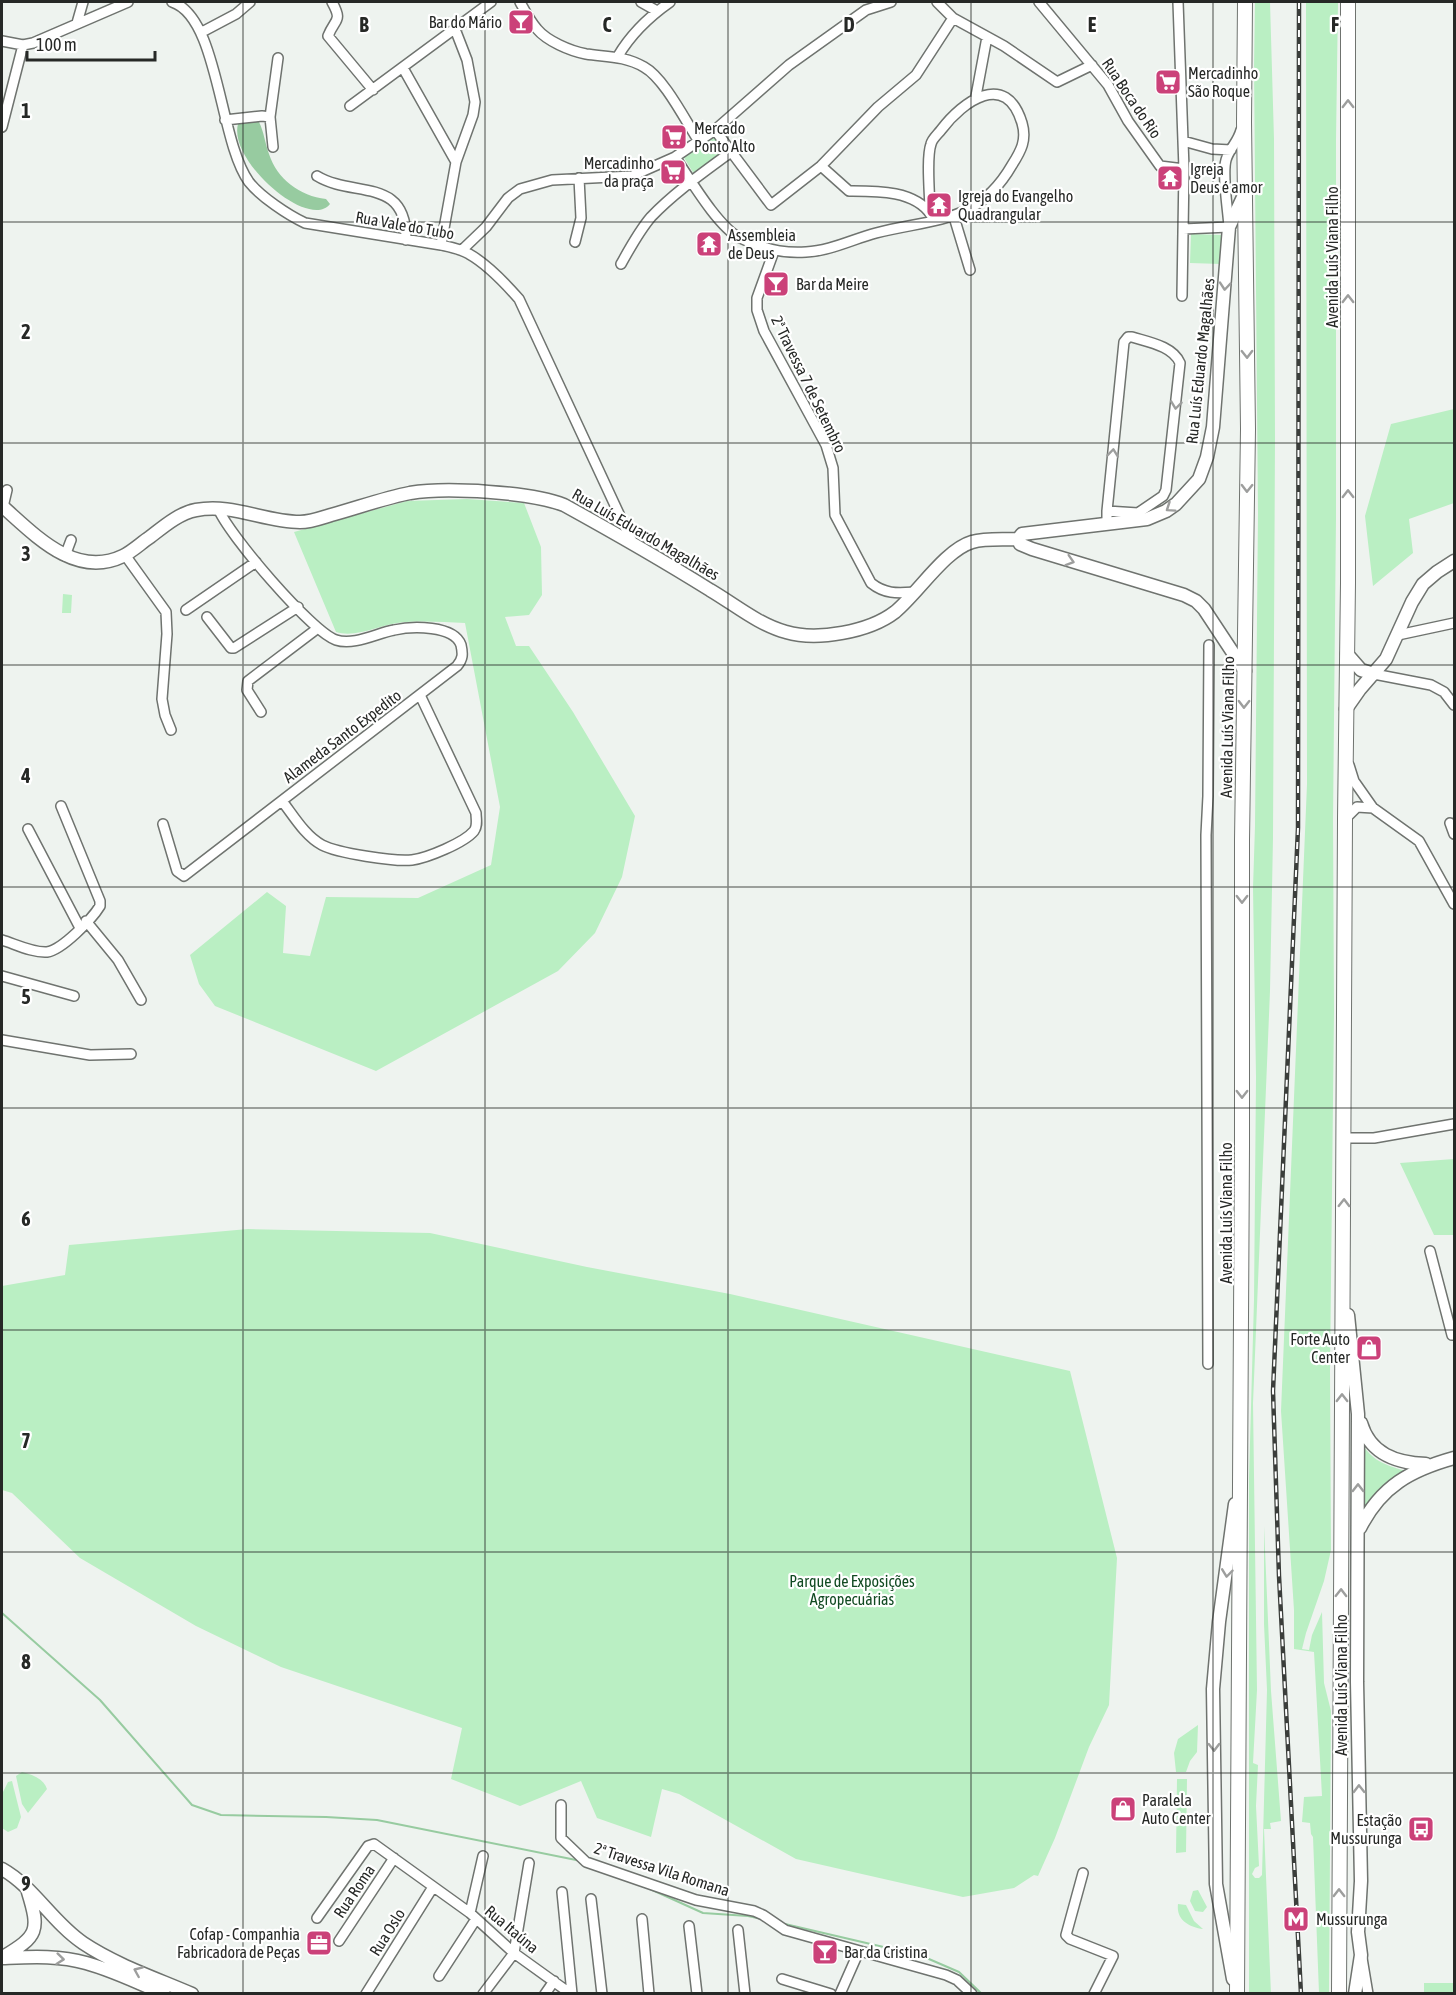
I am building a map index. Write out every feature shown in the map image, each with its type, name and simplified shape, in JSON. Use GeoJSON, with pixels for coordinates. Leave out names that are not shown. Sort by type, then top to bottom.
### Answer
{"type":"FeatureCollection","features":[{"type":"Feature","properties":{"kind":"highway","name":"Avenida Luís Viana Filho"},"geometry":{"type":"LineString","coordinates":[[1236,1994],[1241,1452],[1242,840],[1248,429],[1244,122],[1245,2]]}},
{"type":"Feature","properties":{"kind":"highway","name":"Avenida Luís Viana Filho"},"geometry":{"type":"LineString","coordinates":[[1340,1994],[1348,2]]}},
{"type":"Feature","properties":{"kind":"main road","name":"Rua Luís Eduardo Magalhães"},"geometry":{"type":"LineString","coordinates":[[2,506],[48,545],[65,556],[100,564],[125,555],[173,520],[194,510],[218,508],[302,522],[411,493],[467,491],[552,500],[633,544],[775,629],[807,636],[834,634],[880,622],[895,612],[950,555],[963,546],[974,542],[1018,539],[1022,534],[1107,517],[1147,519],[1166,511],[1192,488],[1204,468],[1213,427],[1229,227],[1245,193]]}},
{"type":"Feature","properties":{"kind":"main road"},"geometry":{"type":"LineString","coordinates":[[1018,539],[1020,544],[1032,549],[1184,595],[1196,601],[1204,609],[1245,671]]}},
{"type":"Feature","properties":{"kind":"main road"},"geometry":{"type":"LineString","coordinates":[[1346,709],[1360,688],[1386,659],[1412,602],[1423,584],[1455,561]]}},
{"type":"Feature","properties":{"kind":"main road"},"geometry":{"type":"LineString","coordinates":[[1347,654],[1361,670],[1374,674]]}},
{"type":"Feature","properties":{"kind":"main road","name":"Avenida Luís Viana Filho"},"geometry":{"type":"LineString","coordinates":[[1343,1268],[1358,1413],[1357,1682],[1361,1881],[1358,1932],[1361,1955],[1355,1994]]}},
{"type":"Feature","properties":{"kind":"main road"},"geometry":{"type":"LineString","coordinates":[[1358,1413],[1363,1431],[1379,1452],[1392,1459],[1430,1465]]}},
{"type":"Feature","properties":{"kind":"main road","name":"Avenida Luís Viana Filho"},"geometry":{"type":"LineString","coordinates":[[1236,1994],[1216,1884],[1213,1689],[1219,1622],[1225,1592],[1241,1452]]}},
{"type":"Feature","properties":{"kind":"main road"},"geometry":{"type":"LineString","coordinates":[[1358,1532],[1372,1508],[1400,1480],[1430,1465],[1455,1458]]}},
{"type":"Feature","properties":{"kind":"main road"},"geometry":{"type":"LineString","coordinates":[[2,1869],[26,1886],[49,1913],[82,1942],[114,1961],[192,1994]]}},
{"type":"Feature","properties":{"kind":"main road"},"geometry":{"type":"LineString","coordinates":[[2,1958],[21,1946],[31,1937],[34,1930],[36,1918],[26,1886]]}},
{"type":"Feature","properties":{"kind":"main road"},"geometry":{"type":"LineString","coordinates":[[2,1958],[31,1956],[86,1963],[164,1994]]}},
{"type":"Feature","properties":{"kind":"street"},"geometry":{"type":"LineString","coordinates":[[77,23],[83,2]]}},
{"type":"Feature","properties":{"kind":"street"},"geometry":{"type":"LineString","coordinates":[[2,41],[22,45],[33,43],[128,2]]}},
{"type":"Feature","properties":{"kind":"street","name":"Rua Vale do Tubo"},"geometry":{"type":"LineString","coordinates":[[172,2],[182,7],[202,32],[238,163],[249,181],[293,217],[305,222],[441,244],[462,250],[474,257],[519,299],[633,544]]}},
{"type":"Feature","properties":{"kind":"street"},"geometry":{"type":"LineString","coordinates":[[202,32],[229,18],[250,2]]}},
{"type":"Feature","properties":{"kind":"street"},"geometry":{"type":"LineString","coordinates":[[332,2],[339,18],[328,36],[373,90]]}},
{"type":"Feature","properties":{"kind":"street"},"geometry":{"type":"LineString","coordinates":[[350,106],[491,2]]}},
{"type":"Feature","properties":{"kind":"street"},"geometry":{"type":"LineString","coordinates":[[520,2],[535,28],[562,46],[584,54],[618,56],[645,67],[658,77],[698,140]]}},
{"type":"Feature","properties":{"kind":"street"},"geometry":{"type":"LineString","coordinates":[[641,2],[657,11]]}},
{"type":"Feature","properties":{"kind":"street"},"geometry":{"type":"LineString","coordinates":[[618,56],[628,41],[657,11],[670,2]]}},
{"type":"Feature","properties":{"kind":"street"},"geometry":{"type":"LineString","coordinates":[[462,250],[486,227],[508,198],[520,189],[552,180],[632,176],[675,157],[715,130],[789,65],[866,10],[891,2]]}},
{"type":"Feature","properties":{"kind":"street"},"geometry":{"type":"LineString","coordinates":[[937,2],[953,18],[1004,46],[1057,82],[1092,65]]}},
{"type":"Feature","properties":{"kind":"street","name":"Rua Boca do Rio"},"geometry":{"type":"LineString","coordinates":[[1039,2],[1108,85],[1128,121],[1160,166],[1184,169]]}},
{"type":"Feature","properties":{"kind":"street"},"geometry":{"type":"LineString","coordinates":[[1178,2],[1184,141],[1182,296]]}},
{"type":"Feature","properties":{"kind":"street"},"geometry":{"type":"LineString","coordinates":[[715,130],[771,205],[821,166],[878,107],[916,75],[953,18]]}},
{"type":"Feature","properties":{"kind":"street"},"geometry":{"type":"LineString","coordinates":[[441,244],[456,162],[473,115],[475,102],[467,60],[455,29]]}},
{"type":"Feature","properties":{"kind":"street"},"geometry":{"type":"LineString","coordinates":[[976,96],[987,37]]}},
{"type":"Feature","properties":{"kind":"street"},"geometry":{"type":"LineString","coordinates":[[2,127],[22,45]]}},
{"type":"Feature","properties":{"kind":"street"},"geometry":{"type":"LineString","coordinates":[[273,147],[270,117],[278,58]]}},
{"type":"Feature","properties":{"kind":"street"},"geometry":{"type":"LineString","coordinates":[[403,68],[456,162]]}},
{"type":"Feature","properties":{"kind":"street"},"geometry":{"type":"LineString","coordinates":[[675,157],[727,228],[737,237],[774,251],[807,252],[828,249],[931,217],[954,217],[974,208],[997,188],[1016,160],[1024,141],[1020,116],[1009,100],[996,93],[976,96],[951,116],[931,144],[931,217]]}},
{"type":"Feature","properties":{"kind":"street"},"geometry":{"type":"LineString","coordinates":[[225,120],[270,117]]}},
{"type":"Feature","properties":{"kind":"street"},"geometry":{"type":"LineString","coordinates":[[1183,229],[1229,227],[1225,165],[1231,150],[1238,141],[1244,122]]}},
{"type":"Feature","properties":{"kind":"street"},"geometry":{"type":"LineString","coordinates":[[1184,141],[1212,149],[1231,150]]}},
{"type":"Feature","properties":{"kind":"street"},"geometry":{"type":"LineString","coordinates":[[621,264],[650,218],[731,152]]}},
{"type":"Feature","properties":{"kind":"street"},"geometry":{"type":"LineString","coordinates":[[821,166],[849,190],[892,192],[921,205],[931,217]]}},
{"type":"Feature","properties":{"kind":"street"},"geometry":{"type":"LineString","coordinates":[[317,176],[334,183],[384,194],[400,210],[406,225],[406,240]]}},
{"type":"Feature","properties":{"kind":"street"},"geometry":{"type":"LineString","coordinates":[[575,242],[581,218],[579,178]]}},
{"type":"Feature","properties":{"kind":"street"},"geometry":{"type":"LineString","coordinates":[[954,217],[970,270]]}},
{"type":"Feature","properties":{"kind":"street","name":"2ª Travessa 7 de Setembro"},"geometry":{"type":"LineString","coordinates":[[774,251],[757,298],[757,310],[764,331],[826,445],[833,468],[835,515],[871,583],[879,590],[890,593],[916,592]]}},
{"type":"Feature","properties":{"kind":"street"},"geometry":{"type":"LineString","coordinates":[[1128,337],[1132,337],[1160,346],[1175,355],[1180,363],[1166,490],[1163,496],[1138,513],[1107,517],[1124,342],[1128,337]]}},
{"type":"Feature","properties":{"kind":"street"},"geometry":{"type":"LineString","coordinates":[[2,506],[7,490]]}},
{"type":"Feature","properties":{"kind":"street","name":"Alameda Santo Expedito"},"geometry":{"type":"LineString","coordinates":[[163,824],[177,871],[184,876],[462,661],[463,655],[459,640],[452,633],[402,629],[345,642],[330,637],[318,628],[256,562],[222,518],[218,508]]}},
{"type":"Feature","properties":{"kind":"street"},"geometry":{"type":"LineString","coordinates":[[65,556],[71,540]]}},
{"type":"Feature","properties":{"kind":"street"},"geometry":{"type":"LineString","coordinates":[[125,555],[166,612],[167,634],[162,699],[171,730]]}},
{"type":"Feature","properties":{"kind":"street"},"geometry":{"type":"LineString","coordinates":[[186,610],[256,562]]}},
{"type":"Feature","properties":{"kind":"street"},"geometry":{"type":"LineString","coordinates":[[207,617],[231,648],[234,648],[298,607]]}},
{"type":"Feature","properties":{"kind":"street"},"geometry":{"type":"LineString","coordinates":[[1398,635],[1455,623]]}},
{"type":"Feature","properties":{"kind":"street"},"geometry":{"type":"LineString","coordinates":[[261,712],[247,690],[248,681],[318,628]]}},
{"type":"Feature","properties":{"kind":"street"},"geometry":{"type":"LineString","coordinates":[[1208,1364],[1206,835],[1209,649],[1220,633]]}},
{"type":"Feature","properties":{"kind":"street"},"geometry":{"type":"LineString","coordinates":[[1374,674],[1431,685],[1444,692],[1455,705]]}},
{"type":"Feature","properties":{"kind":"street","name":"Alameda Santo Expedito"},"geometry":{"type":"LineString","coordinates":[[282,801],[307,833],[321,845],[331,849],[378,857],[415,860],[458,842],[473,831],[476,826],[476,813],[420,695]]}},
{"type":"Feature","properties":{"kind":"street"},"geometry":{"type":"LineString","coordinates":[[1346,745],[1354,781],[1373,808],[1419,842],[1455,903]]}},
{"type":"Feature","properties":{"kind":"street"},"geometry":{"type":"LineString","coordinates":[[2,940],[36,951],[50,951],[64,943],[98,909],[100,901],[61,806]]}},
{"type":"Feature","properties":{"kind":"street"},"geometry":{"type":"LineString","coordinates":[[1345,819],[1357,807],[1373,808]]}},
{"type":"Feature","properties":{"kind":"street"},"geometry":{"type":"LineString","coordinates":[[1450,824],[1455,834]]}},
{"type":"Feature","properties":{"kind":"street"},"geometry":{"type":"LineString","coordinates":[[28,830],[83,925],[118,960],[141,1000]]}},
{"type":"Feature","properties":{"kind":"street"},"geometry":{"type":"LineString","coordinates":[[2,976],[74,996]]}},
{"type":"Feature","properties":{"kind":"street"},"geometry":{"type":"LineString","coordinates":[[2,1040],[90,1055],[131,1054]]}},
{"type":"Feature","properties":{"kind":"street"},"geometry":{"type":"LineString","coordinates":[[1345,1138],[1374,1138],[1455,1124]]}},
{"type":"Feature","properties":{"kind":"street"},"geometry":{"type":"LineString","coordinates":[[1430,1251],[1453,1335]]}},
{"type":"Feature","properties":{"kind":"street","name":"2ª Travessa Vila Romana"},"geometry":{"type":"LineString","coordinates":[[561,1805],[561,1838],[586,1862],[696,1900],[762,1914],[785,1930],[946,1975],[957,1980],[970,1991]]}},
{"type":"Feature","properties":{"kind":"street","name":"Rua Itaúna"},"geometry":{"type":"LineString","coordinates":[[317,1918],[368,1845],[376,1845],[473,1916],[514,1953],[572,1994]]}},
{"type":"Feature","properties":{"kind":"street"},"geometry":{"type":"LineString","coordinates":[[439,1976],[473,1916],[483,1856]]}},
{"type":"Feature","properties":{"kind":"street","name":"Rua Roma"},"geometry":{"type":"LineString","coordinates":[[339,1941],[394,1858]]}},
{"type":"Feature","properties":{"kind":"street"},"geometry":{"type":"LineString","coordinates":[[483,1994],[514,1953],[529,1863]]}},
{"type":"Feature","properties":{"kind":"street"},"geometry":{"type":"LineString","coordinates":[[1083,1873],[1066,1935],[1070,1939],[1113,1956],[1094,1994]]}},
{"type":"Feature","properties":{"kind":"street","name":"Rua Oslo"},"geometry":{"type":"LineString","coordinates":[[366,1994],[433,1887]]}},
{"type":"Feature","properties":{"kind":"street"},"geometry":{"type":"LineString","coordinates":[[562,1892],[572,1994]]}},
{"type":"Feature","properties":{"kind":"street"},"geometry":{"type":"LineString","coordinates":[[591,1899],[602,1994]]}},
{"type":"Feature","properties":{"kind":"street"},"geometry":{"type":"LineString","coordinates":[[642,1919],[649,1994]]}},
{"type":"Feature","properties":{"kind":"street"},"geometry":{"type":"LineString","coordinates":[[689,1926],[698,1994]]}},
{"type":"Feature","properties":{"kind":"street"},"geometry":{"type":"LineString","coordinates":[[738,1930],[745,1994]]}},
{"type":"Feature","properties":{"kind":"street"},"geometry":{"type":"LineString","coordinates":[[840,1994],[859,1951]]}},
{"type":"Feature","properties":{"kind":"street"},"geometry":{"type":"LineString","coordinates":[[1361,1955],[1368,1994]]}},
{"type":"Feature","properties":{"kind":"street"},"geometry":{"type":"LineString","coordinates":[[782,1979],[831,1994]]}},
{"type":"Feature","properties":{"kind":"street"},"geometry":{"type":"LineString","coordinates":[[545,1994],[554,1981]]}},
{"type":"Feature","properties":{"kind":"green space"},"geometry":{"type":"Polygon","coordinates":[[[1255,2],[1270,2],[1274,139],[1275,439],[1270,991],[1253,1403],[1257,1690],[1253,1763],[1258,1765],[1256,1806],[1259,1866],[1252,1874],[1255,1878],[1262,1875],[1267,1690],[1264,1526],[1271,1691],[1281,1821],[1270,1823],[1271,1829],[1264,1829],[1271,1994],[1249,1993],[1249,1478],[1254,1300],[1256,1077],[1253,888],[1258,513],[1255,2]]]}},
{"type":"Feature","properties":{"kind":"green space"},"geometry":{"type":"Polygon","coordinates":[[[1306,2],[1338,2],[1334,1012],[1330,1371],[1331,1550],[1324,1581],[1302,1649],[1309,1650],[1312,1635],[1322,1612],[1324,1683],[1331,1711],[1329,1994],[1319,1993],[1313,1837],[1310,1823],[1302,1822],[1304,1797],[1322,1796],[1314,1652],[1294,1649],[1294,1610],[1281,1411],[1307,784],[1306,2]]]}},
{"type":"Feature","properties":{"kind":"green space"},"geometry":{"type":"Polygon","coordinates":[[[714,134],[726,152],[694,174],[683,156],[714,134]]]}},
{"type":"Feature","properties":{"kind":"green space"},"geometry":{"type":"Polygon","coordinates":[[[1191,234],[1222,235],[1221,264],[1190,263],[1191,234]]]}},
{"type":"Feature","properties":{"kind":"green space"},"geometry":{"type":"Polygon","coordinates":[[[1454,409],[1454,503],[1409,519],[1413,553],[1373,586],[1365,516],[1391,424],[1454,409]]]}},
{"type":"Feature","properties":{"kind":"green space"},"geometry":{"type":"Polygon","coordinates":[[[467,499],[524,503],[541,547],[542,595],[529,615],[505,617],[516,646],[529,646],[573,712],[635,816],[622,877],[595,933],[558,971],[376,1071],[215,1006],[199,984],[190,955],[267,892],[286,906],[283,953],[310,956],[326,897],[418,898],[491,865],[500,807],[465,623],[406,622],[389,624],[359,633],[336,632],[294,532],[407,501],[467,499]]]}},
{"type":"Feature","properties":{"kind":"green space"},"geometry":{"type":"Polygon","coordinates":[[[63,594],[72,595],[71,613],[62,613],[63,594]]]}},
{"type":"Feature","properties":{"kind":"green space"},"geometry":{"type":"Polygon","coordinates":[[[1454,1159],[1454,1235],[1434,1235],[1400,1163],[1454,1159]]]}},
{"type":"Feature","properties":{"kind":"green space","name":"Parque de Exposições Agropecuárias"},"geometry":{"type":"Polygon","coordinates":[[[248,1229],[430,1233],[587,1267],[730,1294],[1070,1371],[1117,1558],[1109,1705],[1089,1747],[1055,1838],[1038,1876],[1034,1875],[1014,1888],[963,1897],[796,1859],[679,1794],[662,1789],[651,1837],[597,1818],[581,1781],[520,1806],[451,1779],[462,1728],[281,1667],[196,1626],[80,1558],[12,1493],[2,1490],[2,1286],[65,1275],[69,1245],[248,1229]]]}},
{"type":"Feature","properties":{"kind":"green space"},"geometry":{"type":"Polygon","coordinates":[[[1363,1445],[1372,1456],[1406,1471],[1362,1513],[1363,1445]]]}},
{"type":"Feature","properties":{"kind":"green space"},"geometry":{"type":"Polygon","coordinates":[[[1198,1725],[1197,1752],[1186,1772],[1176,1772],[1174,1753],[1178,1739],[1198,1725]]]}},
{"type":"Feature","properties":{"kind":"green space"},"geometry":{"type":"Polygon","coordinates":[[[22,1772],[37,1777],[47,1789],[28,1813],[22,1804],[16,1776],[22,1772]]]}},
{"type":"Feature","properties":{"kind":"green space"},"geometry":{"type":"Polygon","coordinates":[[[1177,1779],[1187,1779],[1186,1852],[1176,1853],[1177,1779]]]}},
{"type":"Feature","properties":{"kind":"green space"},"geometry":{"type":"Polygon","coordinates":[[[12,1781],[21,1817],[17,1828],[8,1832],[2,1828],[2,1794],[8,1782],[12,1781]]]}},
{"type":"Feature","properties":{"kind":"green space"},"geometry":{"type":"Polygon","coordinates":[[[1198,1890],[1207,1907],[1203,1912],[1195,1911],[1190,1901],[1193,1891],[1198,1890]]]}},
{"type":"Feature","properties":{"kind":"green space"},"geometry":{"type":"Polygon","coordinates":[[[1178,1904],[1186,1905],[1194,1921],[1203,1929],[1184,1922],[1179,1914],[1178,1904]]]}},
{"type":"Feature","properties":{"kind":"green space"},"geometry":{"type":"Polygon","coordinates":[[[1424,1983],[1454,1983],[1454,1993],[1424,1993],[1424,1983]]]}},
{"type":"Feature","properties":{"kind":"shaded area"},"geometry":{"type":"Polygon","coordinates":[[[245,120],[259,122],[273,163],[291,185],[307,194],[326,199],[330,204],[320,210],[305,208],[272,188],[245,156],[238,139],[238,124],[245,120]]]}},
{"type":"Feature","properties":{"kind":"waterway"},"geometry":{"type":"LineString","coordinates":[[2,1613],[100,1700],[192,1805],[221,1815],[377,1820],[581,1861]]}},
{"type":"Feature","properties":{"kind":"waterway"},"geometry":{"type":"LineString","coordinates":[[650,1889],[703,1913],[762,1919]]}},
{"type":"Feature","properties":{"kind":"waterway"},"geometry":{"type":"LineString","coordinates":[[785,1924],[922,1956],[959,1972],[982,1994]]}},
{"type":"Feature","properties":{"kind":"railway"},"geometry":{"type":"LineString","coordinates":[[1299,2],[1298,828],[1273,1391],[1279,1576],[1301,1994]]}},
{"type":"Feature","properties":{"kind":"place","name":"Bar do Mário"},"geometry":{"type":"Point","coordinates":[521,22]}},
{"type":"Feature","properties":{"kind":"place","name":"Mercadinho São Roque"},"geometry":{"type":"Point","coordinates":[1168,82]}},
{"type":"Feature","properties":{"kind":"place","name":"Mercado Ponto Alto"},"geometry":{"type":"Point","coordinates":[674,137]}},
{"type":"Feature","properties":{"kind":"place","name":"Mercadinho da praça"},"geometry":{"type":"Point","coordinates":[673,172]}},
{"type":"Feature","properties":{"kind":"place","name":"Igreja Deus é amor"},"geometry":{"type":"Point","coordinates":[1170,178]}},
{"type":"Feature","properties":{"kind":"place","name":"Igreja do Evangelho Quadrangular"},"geometry":{"type":"Point","coordinates":[939,205]}},
{"type":"Feature","properties":{"kind":"place","name":"Assembleia de Deus"},"geometry":{"type":"Point","coordinates":[709,244]}},
{"type":"Feature","properties":{"kind":"place","name":"Bar da Meire"},"geometry":{"type":"Point","coordinates":[776,284]}},
{"type":"Feature","properties":{"kind":"place","name":"Forte Auto Center"},"geometry":{"type":"Point","coordinates":[1369,1348]}},
{"type":"Feature","properties":{"kind":"place","name":"Paralela Auto Center"},"geometry":{"type":"Point","coordinates":[1123,1809]}},
{"type":"Feature","properties":{"kind":"place","name":"Estação Mussurunga"},"geometry":{"type":"Point","coordinates":[1421,1829]}},
{"type":"Feature","properties":{"kind":"place","name":"Mussurunga"},"geometry":{"type":"Point","coordinates":[1296,1919]}},
{"type":"Feature","properties":{"kind":"place","name":"Cofap - Companhia Fabricadora de Peças"},"geometry":{"type":"Point","coordinates":[319,1943]}},
{"type":"Feature","properties":{"kind":"place","name":"Bar da Cristina"},"geometry":{"type":"Point","coordinates":[825,1952]}}]}
